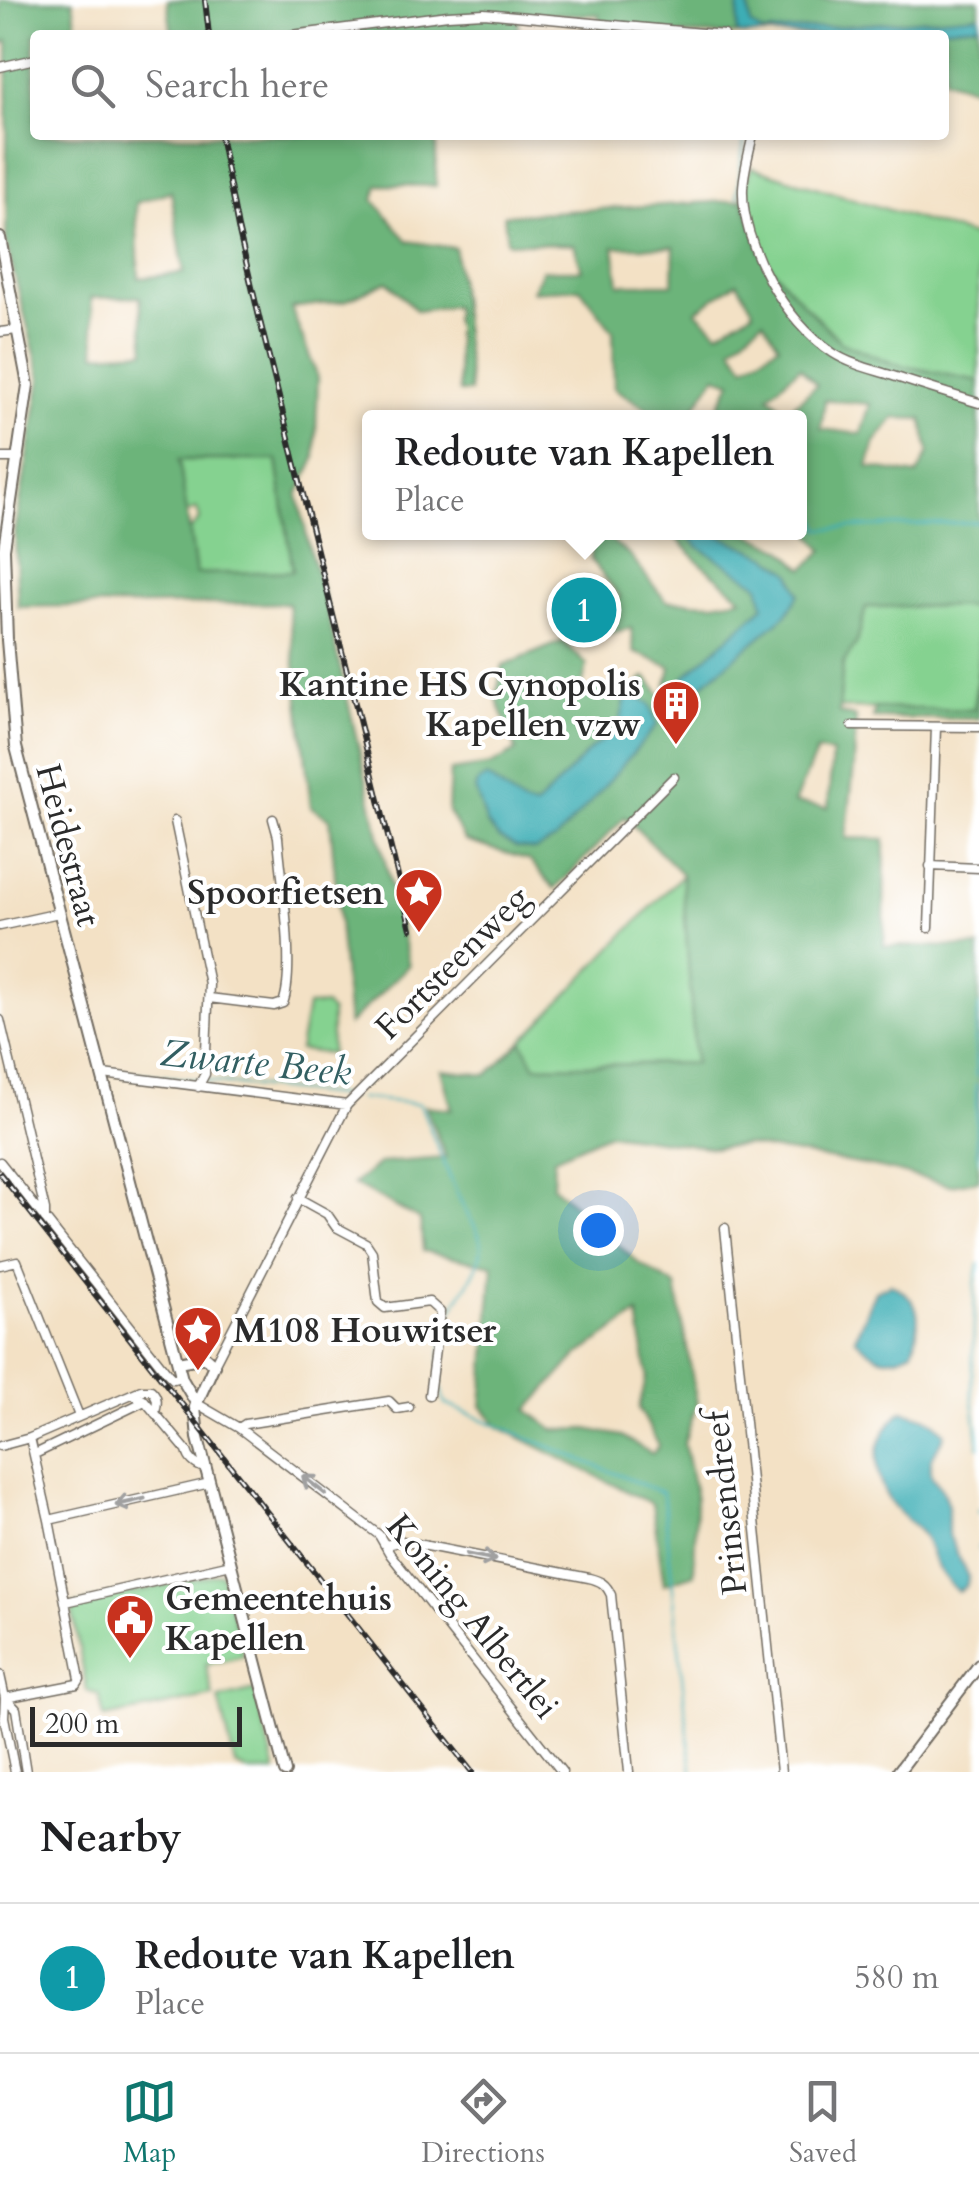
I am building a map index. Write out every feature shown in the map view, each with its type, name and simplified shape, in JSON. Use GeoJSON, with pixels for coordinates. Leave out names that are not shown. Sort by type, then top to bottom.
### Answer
{"type":"FeatureCollection","features":[{"type":"Feature","properties":{"kind":"street"},"geometry":{"type":"LineString","coordinates":[[329,30],[484,12],[672,30]]}},
{"type":"Feature","properties":{"kind":"street"},"geometry":{"type":"LineString","coordinates":[[0,67],[30,59]]}},
{"type":"Feature","properties":{"kind":"street"},"geometry":{"type":"LineString","coordinates":[[752,140],[744,177],[746,214],[762,265],[779,300],[833,353],[859,366],[979,403]]}},
{"type":"Feature","properties":{"kind":"street","name":"Heidestraat"},"geometry":{"type":"LineString","coordinates":[[0,238],[28,384],[4,549],[4,669],[20,767],[181,1377],[196,1404]]}},
{"type":"Feature","properties":{"kind":"street"},"geometry":{"type":"LineString","coordinates":[[0,332],[17,330]]}},
{"type":"Feature","properties":{"kind":"street"},"geometry":{"type":"LineString","coordinates":[[0,458],[19,458]]}},
{"type":"Feature","properties":{"kind":"street"},"geometry":{"type":"LineString","coordinates":[[852,726],[979,727]]}},
{"type":"Feature","properties":{"kind":"street"},"geometry":{"type":"LineString","coordinates":[[929,928],[936,727]]}},
{"type":"Feature","properties":{"kind":"street","name":"Fortsteenweg"},"geometry":{"type":"LineString","coordinates":[[196,1404],[347,1105],[674,777]]}},
{"type":"Feature","properties":{"kind":"street"},"geometry":{"type":"LineString","coordinates":[[209,998],[274,1006],[285,998],[288,962],[278,837],[272,819]]}},
{"type":"Feature","properties":{"kind":"street"},"geometry":{"type":"LineString","coordinates":[[175,820],[209,984],[204,1074],[198,1087]]}},
{"type":"Feature","properties":{"kind":"street"},"geometry":{"type":"LineString","coordinates":[[930,866],[979,868]]}},
{"type":"Feature","properties":{"kind":"street"},"geometry":{"type":"LineString","coordinates":[[0,926],[59,913]]}},
{"type":"Feature","properties":{"kind":"street"},"geometry":{"type":"LineString","coordinates":[[0,1020],[45,1219]]}},
{"type":"Feature","properties":{"kind":"street"},"geometry":{"type":"LineString","coordinates":[[103,1074],[347,1105]]}},
{"type":"Feature","properties":{"kind":"street"},"geometry":{"type":"LineString","coordinates":[[0,1162],[173,1380],[181,1377]]}},
{"type":"Feature","properties":{"kind":"street"},"geometry":{"type":"LineString","coordinates":[[298,1198],[327,1214],[336,1227],[366,1243],[372,1252],[378,1302],[385,1308],[429,1302],[440,1312],[429,1395]]}},
{"type":"Feature","properties":{"kind":"street","name":"Prinsendreef"},"geometry":{"type":"LineString","coordinates":[[725,1228],[781,1772]]}},
{"type":"Feature","properties":{"kind":"street"},"geometry":{"type":"LineString","coordinates":[[0,1265],[17,1261],[78,1416]]}},
{"type":"Feature","properties":{"kind":"street"},"geometry":{"type":"LineString","coordinates":[[178,1362],[204,1358],[214,1364]]}},
{"type":"Feature","properties":{"kind":"street"},"geometry":{"type":"LineString","coordinates":[[0,1446],[30,1438],[141,1390],[151,1390],[157,1398],[155,1413]]}},
{"type":"Feature","properties":{"kind":"street"},"geometry":{"type":"LineString","coordinates":[[134,1394],[146,1401],[196,1465],[206,1468]]}},
{"type":"Feature","properties":{"kind":"street"},"geometry":{"type":"LineString","coordinates":[[35,1454],[146,1401]]}},
{"type":"Feature","properties":{"kind":"street"},"geometry":{"type":"LineString","coordinates":[[285,1772],[202,1452],[196,1404],[239,1428],[389,1401],[396,1409],[409,1408]]}},
{"type":"Feature","properties":{"kind":"street","name":"Koning Albertlei"},"geometry":{"type":"LineString","coordinates":[[239,1428],[379,1534],[390,1554],[562,1772]]}},
{"type":"Feature","properties":{"kind":"street"},"geometry":{"type":"LineString","coordinates":[[5,1698],[77,1684],[80,1679],[30,1438]]}},
{"type":"Feature","properties":{"kind":"street"},"geometry":{"type":"LineString","coordinates":[[188,1452],[202,1452]]}},
{"type":"Feature","properties":{"kind":"street"},"geometry":{"type":"LineString","coordinates":[[50,1520],[210,1483]]}},
{"type":"Feature","properties":{"kind":"street"},"geometry":{"type":"LineString","coordinates":[[386,1545],[402,1541],[590,1578],[607,1587],[611,1595],[629,1772]]}},
{"type":"Feature","properties":{"kind":"street"},"geometry":{"type":"LineString","coordinates":[[66,1602],[231,1564]]}},
{"type":"Feature","properties":{"kind":"street"},"geometry":{"type":"LineString","coordinates":[[898,1772],[979,1665]]}},
{"type":"Feature","properties":{"kind":"street"},"geometry":{"type":"LineString","coordinates":[[0,1674],[15,1772]]}},
{"type":"Feature","properties":{"kind":"street"},"geometry":{"type":"LineString","coordinates":[[5,1698],[16,1710],[26,1772]]}},
{"type":"Feature","properties":{"kind":"green space"},"geometry":{"type":"Polygon","coordinates":[[[0,0],[73,0],[80,30],[30,30],[30,140],[436,140],[436,186],[378,185],[374,200],[408,241],[455,248],[470,392],[459,392],[454,306],[417,311],[387,281],[345,301],[291,308],[318,378],[315,459],[298,495],[409,965],[348,1025],[330,819],[311,807],[288,603],[18,607],[15,532],[41,378],[6,243],[8,41],[0,45],[0,0]],[[171,191],[136,203],[139,278],[184,273],[171,191]],[[140,297],[91,298],[96,354],[145,351],[140,297]],[[179,460],[196,574],[293,571],[277,460],[179,460]]]}},
{"type":"Feature","properties":{"kind":"green space"},"geometry":{"type":"Polygon","coordinates":[[[167,0],[979,0],[979,90],[949,81],[949,30],[598,30],[599,15],[520,13],[518,30],[171,30],[167,0]]]}},
{"type":"Feature","properties":{"kind":"green space"},"geometry":{"type":"Polygon","coordinates":[[[751,167],[979,238],[979,381],[894,364],[841,342],[764,259],[741,200],[751,167]]]}},
{"type":"Feature","properties":{"kind":"green space"},"geometry":{"type":"Polygon","coordinates":[[[743,200],[764,259],[841,342],[894,364],[979,381],[979,606],[866,607],[857,642],[843,664],[839,713],[856,717],[846,838],[885,839],[884,946],[979,947],[979,1180],[950,1185],[876,1167],[745,1145],[715,1148],[609,1133],[554,1158],[553,1186],[637,1262],[676,1286],[697,1403],[684,1443],[696,1499],[694,1574],[664,1584],[652,1504],[499,1427],[482,1406],[493,1265],[423,1251],[420,1220],[353,1184],[380,1163],[446,1158],[425,1106],[452,1109],[441,1070],[487,1075],[522,1041],[535,1066],[695,1063],[682,874],[625,817],[555,889],[529,860],[465,841],[448,812],[450,771],[491,765],[516,751],[496,696],[503,666],[563,641],[587,665],[581,691],[610,687],[621,699],[646,677],[664,698],[671,667],[634,652],[631,628],[594,638],[586,629],[620,597],[591,560],[592,540],[611,540],[630,556],[666,601],[713,603],[742,598],[678,540],[763,540],[782,549],[804,569],[824,550],[807,529],[807,410],[788,410],[817,385],[800,367],[769,395],[784,410],[707,410],[718,408],[732,381],[716,376],[693,410],[649,410],[614,388],[613,331],[580,288],[532,291],[542,270],[582,270],[574,245],[507,242],[504,215],[743,200]],[[614,247],[619,284],[673,284],[674,247],[614,247]],[[737,282],[696,311],[718,332],[754,311],[737,282]],[[763,320],[732,347],[745,366],[779,345],[763,320]],[[825,400],[821,429],[861,434],[870,404],[825,400]],[[895,418],[875,442],[868,467],[917,475],[929,452],[922,419],[895,418]],[[817,751],[794,803],[828,808],[832,753],[817,751]],[[638,1314],[577,1356],[528,1410],[554,1430],[587,1429],[622,1436],[652,1454],[659,1446],[639,1408],[647,1375],[638,1314]]]}},
{"type":"Feature","properties":{"kind":"green space"},"geometry":{"type":"Polygon","coordinates":[[[178,460],[277,460],[293,571],[196,574],[189,528],[200,519],[197,509],[187,515],[178,460]]]}},
{"type":"Feature","properties":{"kind":"green space"},"geometry":{"type":"Polygon","coordinates":[[[979,606],[974,710],[839,708],[843,664],[857,642],[866,607],[979,606]]]}},
{"type":"Feature","properties":{"kind":"green space"},"geometry":{"type":"Polygon","coordinates":[[[979,663],[979,719],[873,718],[875,708],[974,710],[979,663]]]}},
{"type":"Feature","properties":{"kind":"green space"},"geometry":{"type":"Polygon","coordinates":[[[683,874],[695,1063],[534,1066],[522,1041],[683,874]]]}},
{"type":"Feature","properties":{"kind":"green space"},"geometry":{"type":"Polygon","coordinates":[[[325,1005],[331,1012],[331,1054],[299,1050],[307,1006],[325,1005]]]}},
{"type":"Feature","properties":{"kind":"green space"},"geometry":{"type":"Polygon","coordinates":[[[221,1573],[244,1656],[206,1665],[213,1696],[104,1718],[99,1695],[87,1691],[71,1606],[221,1573]]]}},
{"type":"Feature","properties":{"kind":"green space"},"geometry":{"type":"Polygon","coordinates":[[[255,1690],[276,1772],[250,1772],[235,1765],[219,1699],[255,1690]]]}},
{"type":"Feature","properties":{"kind":"water"},"geometry":{"type":"Polygon","coordinates":[[[739,0],[748,0],[751,25],[758,30],[737,30],[739,0]]]}},
{"type":"Feature","properties":{"kind":"water"},"geometry":{"type":"Polygon","coordinates":[[[979,15],[979,25],[922,30],[799,30],[979,15]]]}},
{"type":"Feature","properties":{"kind":"water"},"geometry":{"type":"Polygon","coordinates":[[[692,540],[729,540],[769,557],[791,573],[799,594],[787,614],[672,710],[672,696],[685,676],[764,606],[759,585],[692,540]]]}},
{"type":"Feature","properties":{"kind":"water"},"geometry":{"type":"Polygon","coordinates":[[[633,693],[650,705],[657,725],[596,796],[555,840],[535,850],[516,847],[499,838],[487,824],[475,789],[477,783],[487,777],[523,804],[535,807],[593,747],[618,730],[625,702],[633,693]]]}},
{"type":"Feature","properties":{"kind":"water"},"geometry":{"type":"Polygon","coordinates":[[[891,1284],[909,1297],[918,1321],[913,1351],[888,1358],[875,1355],[855,1338],[875,1291],[891,1284]]]}},
{"type":"Feature","properties":{"kind":"water"},"geometry":{"type":"Polygon","coordinates":[[[902,1411],[932,1421],[945,1434],[931,1460],[931,1475],[948,1505],[948,1533],[968,1577],[966,1586],[957,1591],[938,1568],[924,1537],[896,1509],[881,1484],[879,1445],[902,1411]]]}},
{"type":"Feature","properties":{"kind":"waterway"},"geometry":{"type":"LineString","coordinates":[[737,197],[744,140]]}},
{"type":"Feature","properties":{"kind":"waterway"},"geometry":{"type":"LineString","coordinates":[[807,489],[820,529],[979,522]]}},
{"type":"Feature","properties":{"kind":"waterway"},"geometry":{"type":"LineString","coordinates":[[976,1077],[979,1006]]}},
{"type":"Feature","properties":{"kind":"waterway","name":"Zwarte Beek"},"geometry":{"type":"LineString","coordinates":[[105,1070],[197,1080]]}},
{"type":"Feature","properties":{"kind":"waterway","name":"Zwarte Beek"},"geometry":{"type":"LineString","coordinates":[[205,1081],[351,1097]]}},
{"type":"Feature","properties":{"kind":"waterway"},"geometry":{"type":"LineString","coordinates":[[976,1084],[979,1160]]}},
{"type":"Feature","properties":{"kind":"waterway","name":"Zwarte Beek"},"geometry":{"type":"LineString","coordinates":[[359,1098],[420,1104],[479,1237],[478,1263],[450,1315],[443,1340],[440,1368],[445,1404],[663,1493],[692,1772]]}},
{"type":"Feature","properties":{"kind":"waterway"},"geometry":{"type":"LineString","coordinates":[[979,1264],[972,1392],[979,1447]]}},
{"type":"Feature","properties":{"kind":"railway"},"geometry":{"type":"LineString","coordinates":[[205,0],[208,30]]}},
{"type":"Feature","properties":{"kind":"railway"},"geometry":{"type":"LineString","coordinates":[[221,140],[260,321],[411,929]]}},
{"type":"Feature","properties":{"kind":"railway"},"geometry":{"type":"LineString","coordinates":[[0,1174],[472,1772]]}},
{"type":"Feature","properties":{"kind":"place","name":"Redoute van Kapellen"},"geometry":{"type":"Point","coordinates":[584,610]}},
{"type":"Feature","properties":{"kind":"place","name":"Kantine HS Cynopolis Kapellen vzw"},"geometry":{"type":"Point","coordinates":[676,746]}},
{"type":"Feature","properties":{"kind":"place","name":"Spoorfietsen"},"geometry":{"type":"Point","coordinates":[419,934]}},
{"type":"Feature","properties":{"kind":"place","name":"M108 Houwitser"},"geometry":{"type":"Point","coordinates":[198,1372]}},
{"type":"Feature","properties":{"kind":"place","name":"Gemeentehuis Kapellen"},"geometry":{"type":"Point","coordinates":[130,1660]}}]}
